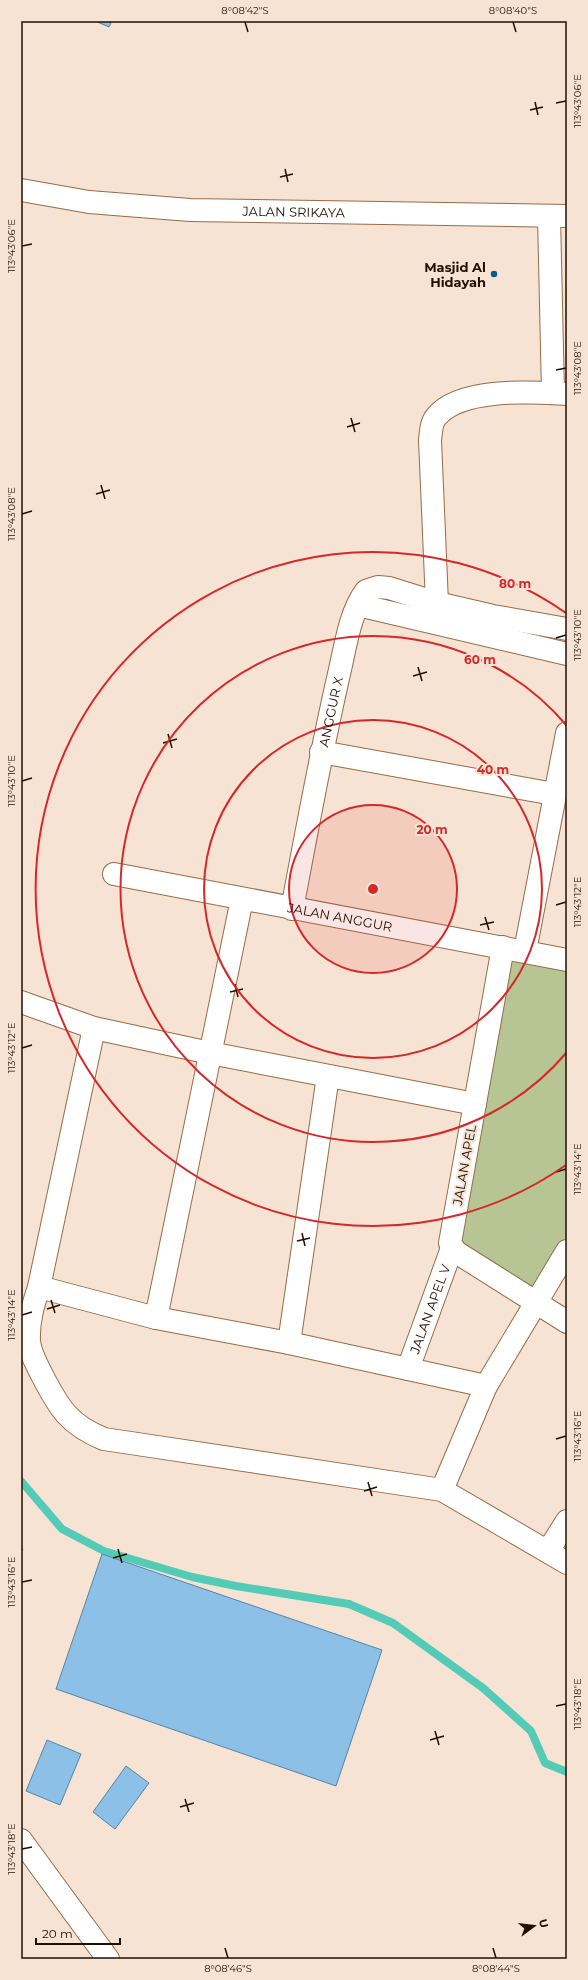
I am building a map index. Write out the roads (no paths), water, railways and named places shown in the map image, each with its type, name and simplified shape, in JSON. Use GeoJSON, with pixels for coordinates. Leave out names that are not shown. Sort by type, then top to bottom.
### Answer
{"type":"FeatureCollection","features":[{"type":"Feature","properties":{"kind":"street","name":"JALAN SRIKAYA"},"geometry":{"type":"LineString","coordinates":[[21,190],[89,202],[190,210],[558,216]]}},
{"type":"Feature","properties":{"kind":"street"},"geometry":{"type":"LineString","coordinates":[[437,603],[430,440],[432,424],[436,416],[463,400],[482,396],[512,393],[560,394],[558,216]]}},
{"type":"Feature","properties":{"kind":"street","name":"ANGGUR X"},"geometry":{"type":"LineString","coordinates":[[292,909],[321,752],[349,631],[358,605],[366,591],[378,588],[389,588],[437,603],[493,616],[567,629]]}},
{"type":"Feature","properties":{"kind":"street"},"geometry":{"type":"LineString","coordinates":[[358,605],[567,654]]}},
{"type":"Feature","properties":{"kind":"street"},"geometry":{"type":"LineString","coordinates":[[525,951],[554,794],[567,733]]}},
{"type":"Feature","properties":{"kind":"street"},"geometry":{"type":"LineString","coordinates":[[321,752],[554,794]]}},
{"type":"Feature","properties":{"kind":"street","name":"JALAN ANGGUR"},"geometry":{"type":"LineString","coordinates":[[114,874],[567,960]]}},
{"type":"Feature","properties":{"kind":"street"},"geometry":{"type":"LineString","coordinates":[[156,1318],[242,899]]}},
{"type":"Feature","properties":{"kind":"street","name":"JALAN APEL"},"geometry":{"type":"LineString","coordinates":[[452,1248],[450,1243],[503,947]]}},
{"type":"Feature","properties":{"kind":"street"},"geometry":{"type":"LineString","coordinates":[[21,1002],[94,1028],[210,1053],[475,1104]]}},
{"type":"Feature","properties":{"kind":"street"},"geometry":{"type":"LineString","coordinates":[[94,1028],[38,1287],[26,1314],[29,1342],[37,1366],[57,1404],[68,1418],[86,1431],[112,1440],[442,1490],[548,1550],[567,1563]]}},
{"type":"Feature","properties":{"kind":"street"},"geometry":{"type":"LineString","coordinates":[[289,1343],[328,1076]]}},
{"type":"Feature","properties":{"kind":"street"},"geometry":{"type":"LineString","coordinates":[[452,1248],[536,1304],[567,1322]]}},
{"type":"Feature","properties":{"kind":"street","name":"JALAN APEL V"},"geometry":{"type":"LineString","coordinates":[[408,1369],[452,1248]]}},
{"type":"Feature","properties":{"kind":"street"},"geometry":{"type":"LineString","coordinates":[[442,1490],[486,1386],[567,1251]]}},
{"type":"Feature","properties":{"kind":"street"},"geometry":{"type":"LineString","coordinates":[[38,1287],[156,1318],[289,1343],[486,1386]]}},
{"type":"Feature","properties":{"kind":"street"},"geometry":{"type":"LineString","coordinates":[[548,1550],[567,1521]]}},
{"type":"Feature","properties":{"kind":"street"},"geometry":{"type":"LineString","coordinates":[[21,1840],[108,1959]]}},
{"type":"Feature","properties":{"kind":"waterway"},"geometry":{"type":"LineString","coordinates":[[21,1481],[62,1529],[104,1551],[192,1577],[236,1586],[349,1604],[393,1623],[483,1688],[531,1731],[545,1763],[567,1772]]}},
{"type":"Feature","properties":{"kind":"place","name":"Masjid Al Hidayah"},"geometry":{"type":"Point","coordinates":[494,274]}}]}
